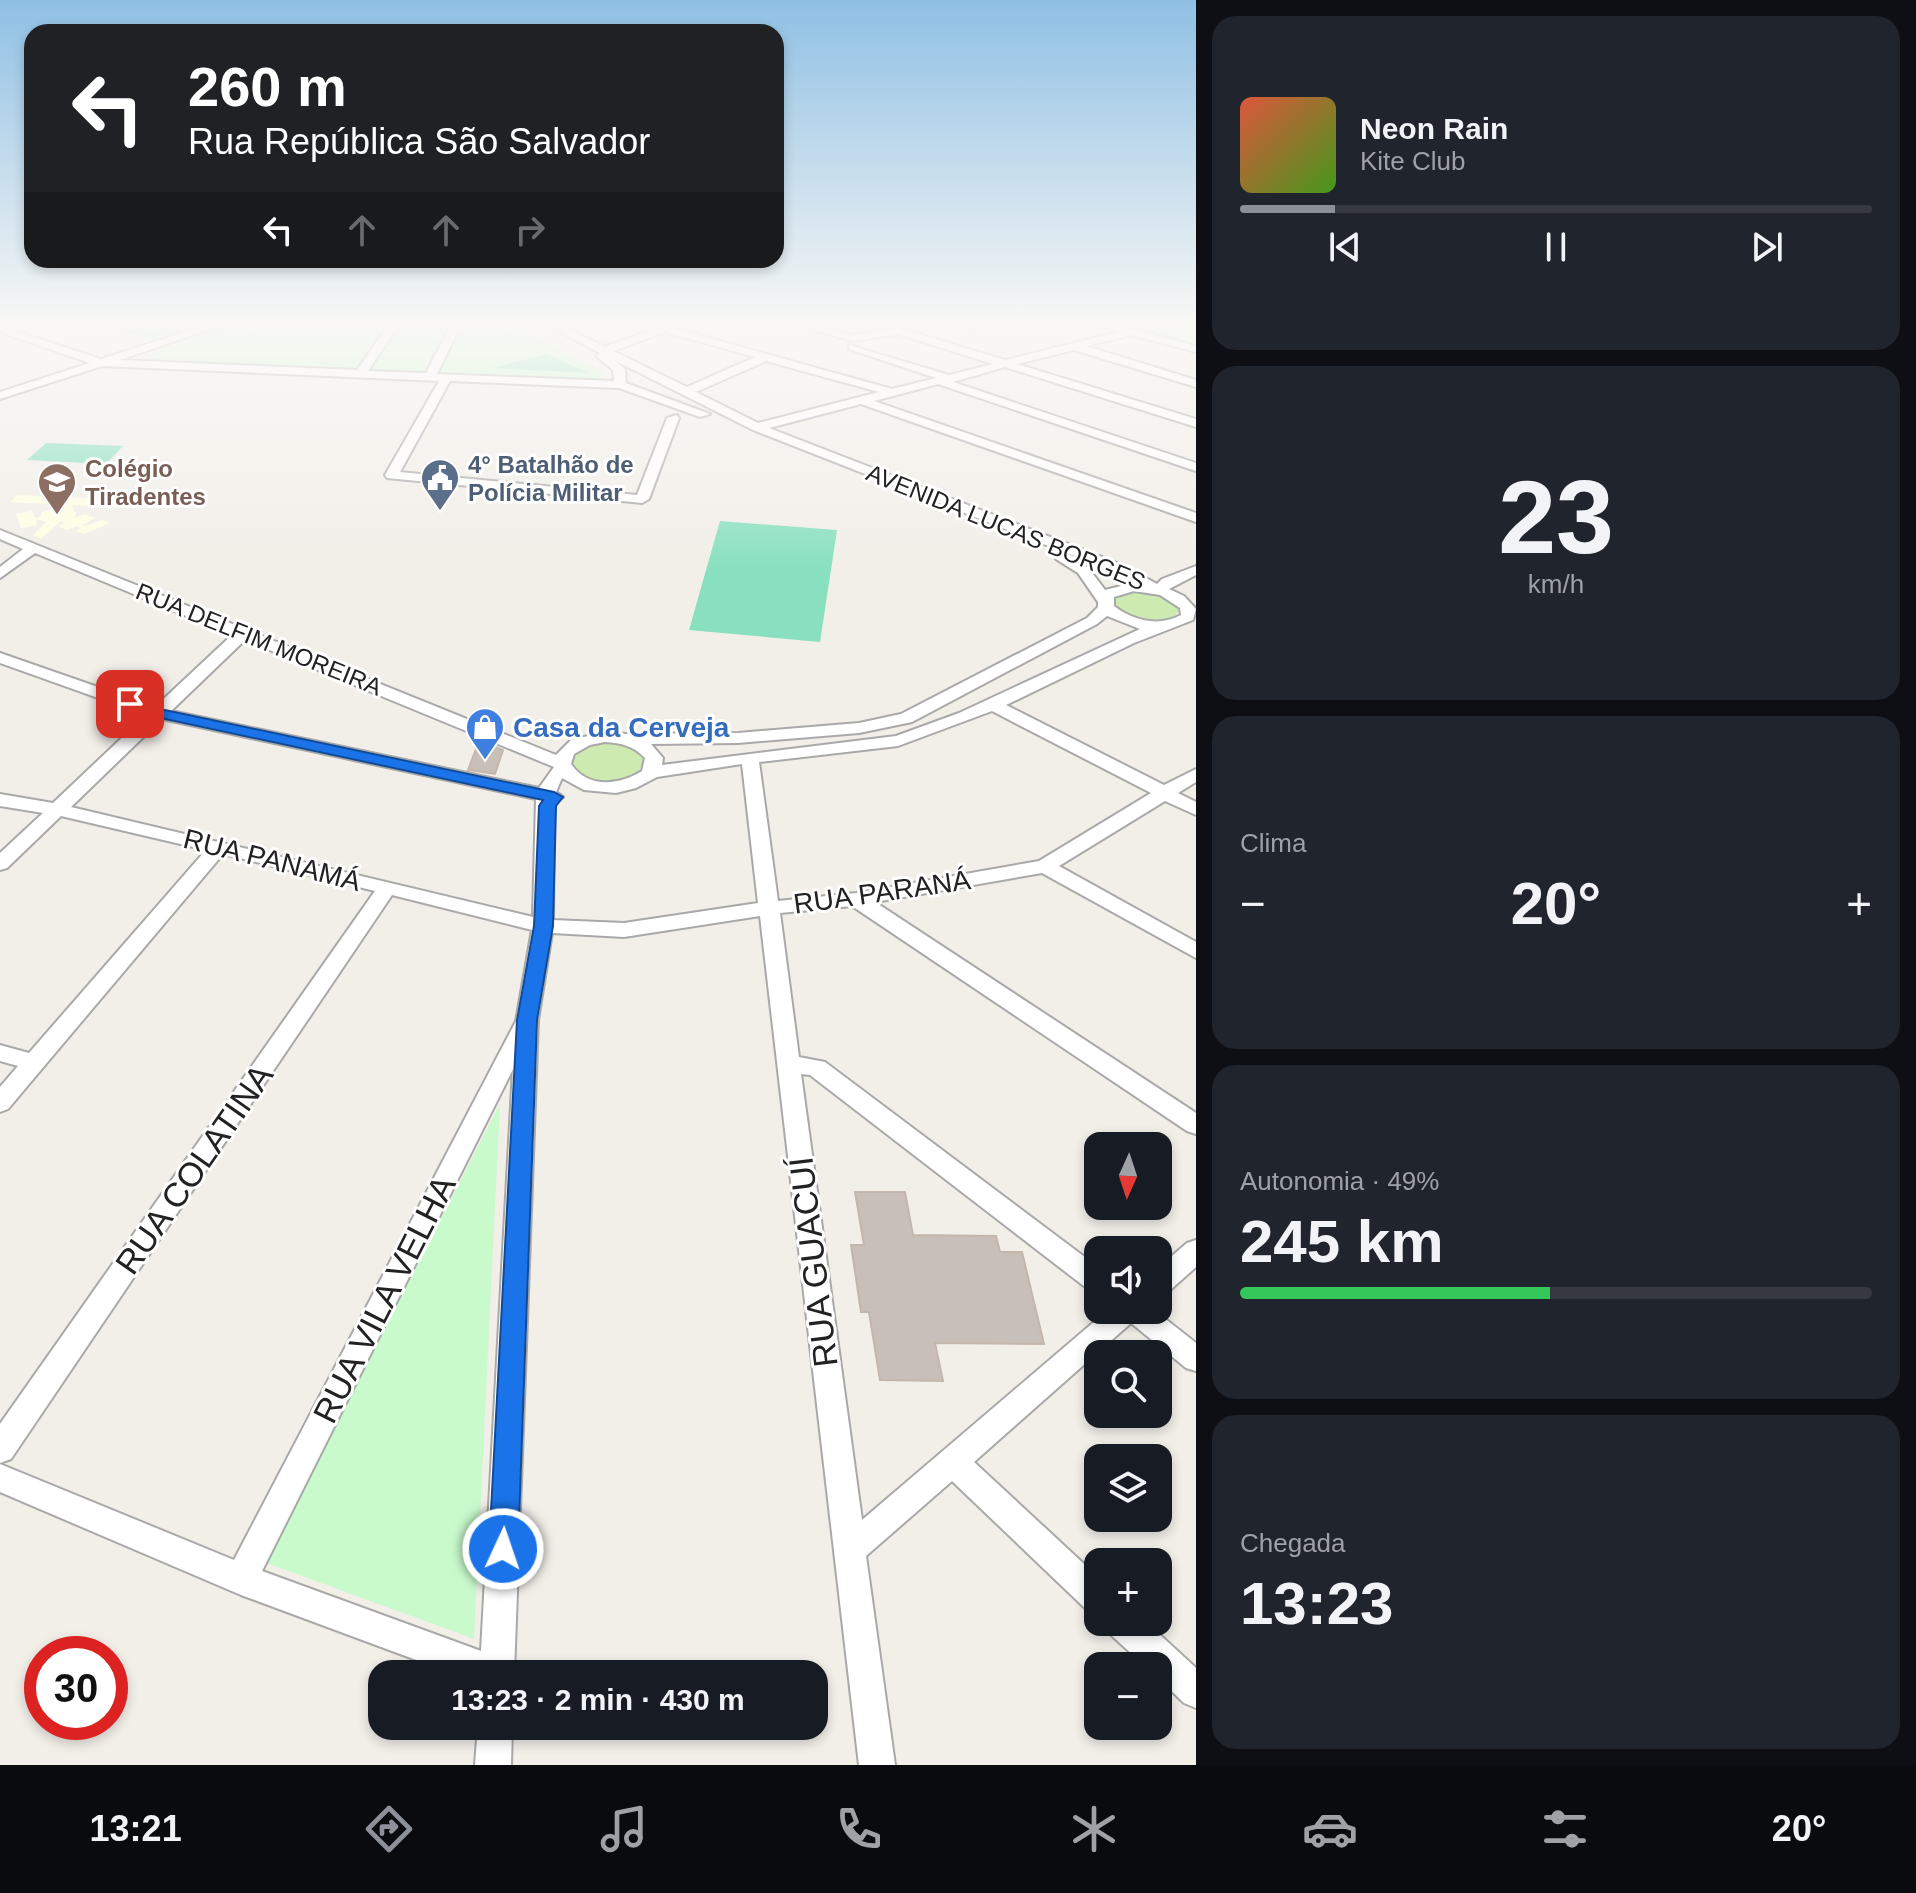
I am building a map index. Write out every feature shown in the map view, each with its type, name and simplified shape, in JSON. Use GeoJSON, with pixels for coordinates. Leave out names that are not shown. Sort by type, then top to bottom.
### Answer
{"type":"FeatureCollection","features":[{"type":"Feature","properties":{"kind":"street"},"geometry":{"type":"LineString","coordinates":[[431,405],[392,475],[642,499],[673,418]]}},
{"type":"Feature","properties":{"kind":"street","name":"AVENIDA LUCAS BORGES"},"geometry":{"type":"LineString","coordinates":[[678,405],[1067,558],[1083,570],[1105,603]]}},
{"type":"Feature","properties":{"kind":"street","name":"AVENIDA LUCAS BORGES"},"geometry":{"type":"LineString","coordinates":[[713,405],[757,427],[1123,570],[1159,591],[1196,601]]}},
{"type":"Feature","properties":{"kind":"street"},"geometry":{"type":"LineString","coordinates":[[757,427],[845,405]]}},
{"type":"Feature","properties":{"kind":"street"},"geometry":{"type":"LineString","coordinates":[[875,405],[1196,518]]}},
{"type":"Feature","properties":{"kind":"street"},"geometry":{"type":"LineString","coordinates":[[1018,405],[1196,467]]}},
{"type":"Feature","properties":{"kind":"street"},"geometry":{"type":"LineString","coordinates":[[1140,405],[1196,423]]}},
{"type":"Feature","properties":{"kind":"street","name":"RUA DELFIM MOREIRA"},"geometry":{"type":"LineString","coordinates":[[0,534],[517,744],[562,766],[568,775],[589,786]]}},
{"type":"Feature","properties":{"kind":"street"},"geometry":{"type":"LineString","coordinates":[[0,574],[34,547]]}},
{"type":"Feature","properties":{"kind":"street"},"geometry":{"type":"LineString","coordinates":[[517,744],[605,737],[738,738],[859,728],[906,718],[1092,621],[1117,590],[1134,587],[1159,591],[1167,582],[1196,570]]}},
{"type":"Feature","properties":{"kind":"street"},"geometry":{"type":"LineString","coordinates":[[0,658],[156,713],[549,800],[569,789],[589,786],[618,788],[643,780],[651,773],[688,765],[898,741],[930,732],[1106,648],[1188,617],[1190,611],[1177,597]]}},
{"type":"Feature","properties":{"kind":"street"},"geometry":{"type":"LineString","coordinates":[[1105,603],[1128,621],[1196,628]]}},
{"type":"Feature","properties":{"kind":"street"},"geometry":{"type":"LineString","coordinates":[[0,864],[243,633]]}},
{"type":"Feature","properties":{"kind":"street"},"geometry":{"type":"LineString","coordinates":[[991,704],[1196,809]]}},
{"type":"Feature","properties":{"kind":"street"},"geometry":{"type":"LineString","coordinates":[[629,739],[641,744],[654,758],[651,773]]}},
{"type":"Feature","properties":{"kind":"street"},"geometry":{"type":"LineString","coordinates":[[498,1660],[527,1020],[543,926],[549,800],[553,777],[562,766],[566,751],[582,741]]}},
{"type":"Feature","properties":{"kind":"street","name":"RUA GUACUÍ"},"geometry":{"type":"LineString","coordinates":[[750,759],[877,1765]]}},
{"type":"Feature","properties":{"kind":"street","name":"RUA PARANÁ"},"geometry":{"type":"LineString","coordinates":[[543,926],[624,930],[769,908],[856,899],[1045,866],[1196,774]]}},
{"type":"Feature","properties":{"kind":"street","name":"RUA PANAMÁ"},"geometry":{"type":"LineString","coordinates":[[0,800],[56,809],[543,926]]}},
{"type":"Feature","properties":{"kind":"street"},"geometry":{"type":"LineString","coordinates":[[0,1103],[219,847]]}},
{"type":"Feature","properties":{"kind":"street"},"geometry":{"type":"LineString","coordinates":[[1045,866],[1196,951]]}},
{"type":"Feature","properties":{"kind":"street","name":"RUA COLATINA"},"geometry":{"type":"LineString","coordinates":[[0,1449],[387,888]]}},
{"type":"Feature","properties":{"kind":"street"},"geometry":{"type":"LineString","coordinates":[[856,899],[1196,1125]]}},
{"type":"Feature","properties":{"kind":"street","name":"RUA VILA VELHA"},"geometry":{"type":"LineString","coordinates":[[241,1579],[527,1020]]}},
{"type":"Feature","properties":{"kind":"street"},"geometry":{"type":"LineString","coordinates":[[0,1053],[34,1063]]}},
{"type":"Feature","properties":{"kind":"street"},"geometry":{"type":"LineString","coordinates":[[788,1063],[817,1068],[1084,1271]]}},
{"type":"Feature","properties":{"kind":"street"},"geometry":{"type":"LineString","coordinates":[[1172,1272],[1196,1251]]}},
{"type":"Feature","properties":{"kind":"street"},"geometry":{"type":"LineString","coordinates":[[848,1552],[1111,1324]]}},
{"type":"Feature","properties":{"kind":"street"},"geometry":{"type":"LineString","coordinates":[[1152,1324],[1196,1359]]}},
{"type":"Feature","properties":{"kind":"street"},"geometry":{"type":"LineString","coordinates":[[953,1462],[1084,1586]]}},
{"type":"Feature","properties":{"kind":"street"},"geometry":{"type":"LineString","coordinates":[[0,1478],[241,1579],[459,1660]]}},
{"type":"Feature","properties":{"kind":"street"},"geometry":{"type":"LineString","coordinates":[[1137,1636],[1196,1691]]}},
{"type":"Feature","properties":{"kind":"street"},"geometry":{"type":"LineString","coordinates":[[493,1765],[494,1740]]}},
{"type":"Feature","properties":{"kind":"shaded area","name":"Colégio Tiradentes"},"geometry":{"type":"Polygon","coordinates":[[[17,495],[133,500],[126,508],[72,505],[76,514],[74,518],[85,514],[95,518],[82,525],[102,520],[110,523],[84,534],[76,531],[81,528],[77,526],[67,530],[58,526],[65,523],[61,521],[41,539],[33,535],[46,522],[36,519],[37,525],[21,528],[16,514],[32,511],[35,518],[40,517],[42,512],[65,505],[10,502],[17,495]]]}},
{"type":"Feature","properties":{"kind":"green space"},"geometry":{"type":"Polygon","coordinates":[[[46,443],[123,446],[106,464],[27,460],[46,443]]]}},
{"type":"Feature","properties":{"kind":"green space"},"geometry":{"type":"Polygon","coordinates":[[[720,521],[837,530],[820,642],[689,630],[720,521]]]}},
{"type":"Feature","properties":{"kind":"green space"},"geometry":{"type":"Polygon","coordinates":[[[1137,592],[1166,598],[1179,611],[1165,620],[1147,621],[1129,615],[1115,605],[1116,598],[1137,592]]]}},
{"type":"Feature","properties":{"kind":"green space"},"geometry":{"type":"Polygon","coordinates":[[[614,740],[633,745],[645,754],[647,765],[639,773],[630,779],[610,784],[589,780],[570,769],[569,758],[579,749],[595,742],[614,740]]]}},
{"type":"Feature","properties":{"kind":"green space"},"geometry":{"type":"Polygon","coordinates":[[[500,1104],[474,1639],[264,1562],[500,1104]]]}},
{"type":"Feature","properties":{"kind":"building","name":"Casa da Cerveja"},"geometry":{"type":"Polygon","coordinates":[[[479,741],[503,750],[495,774],[468,770],[479,741]]]}},
{"type":"Feature","properties":{"kind":"building"},"geometry":{"type":"Polygon","coordinates":[[[855,1192],[905,1192],[913,1235],[996,1236],[1000,1252],[1022,1252],[1044,1344],[935,1343],[943,1381],[880,1380],[869,1312],[861,1312],[851,1245],[864,1245],[855,1192]]]}},
{"type":"Feature","properties":{"kind":"place","name":"4° Batalhão de Polícia Militar"},"geometry":{"type":"Point","coordinates":[440,512]}},
{"type":"Feature","properties":{"kind":"place","name":"Colégio Tiradentes"},"geometry":{"type":"Point","coordinates":[57,516]}},
{"type":"Feature","properties":{"kind":"place","name":"Casa da Cerveja"},"geometry":{"type":"Point","coordinates":[485,761]}},
{"type":"Feature","properties":{"kind":"route"},"geometry":{"type":"LineString","coordinates":[[130,704],[156,713],[554,797],[547,806],[543,926],[527,1020],[503,1549]]}}]}
